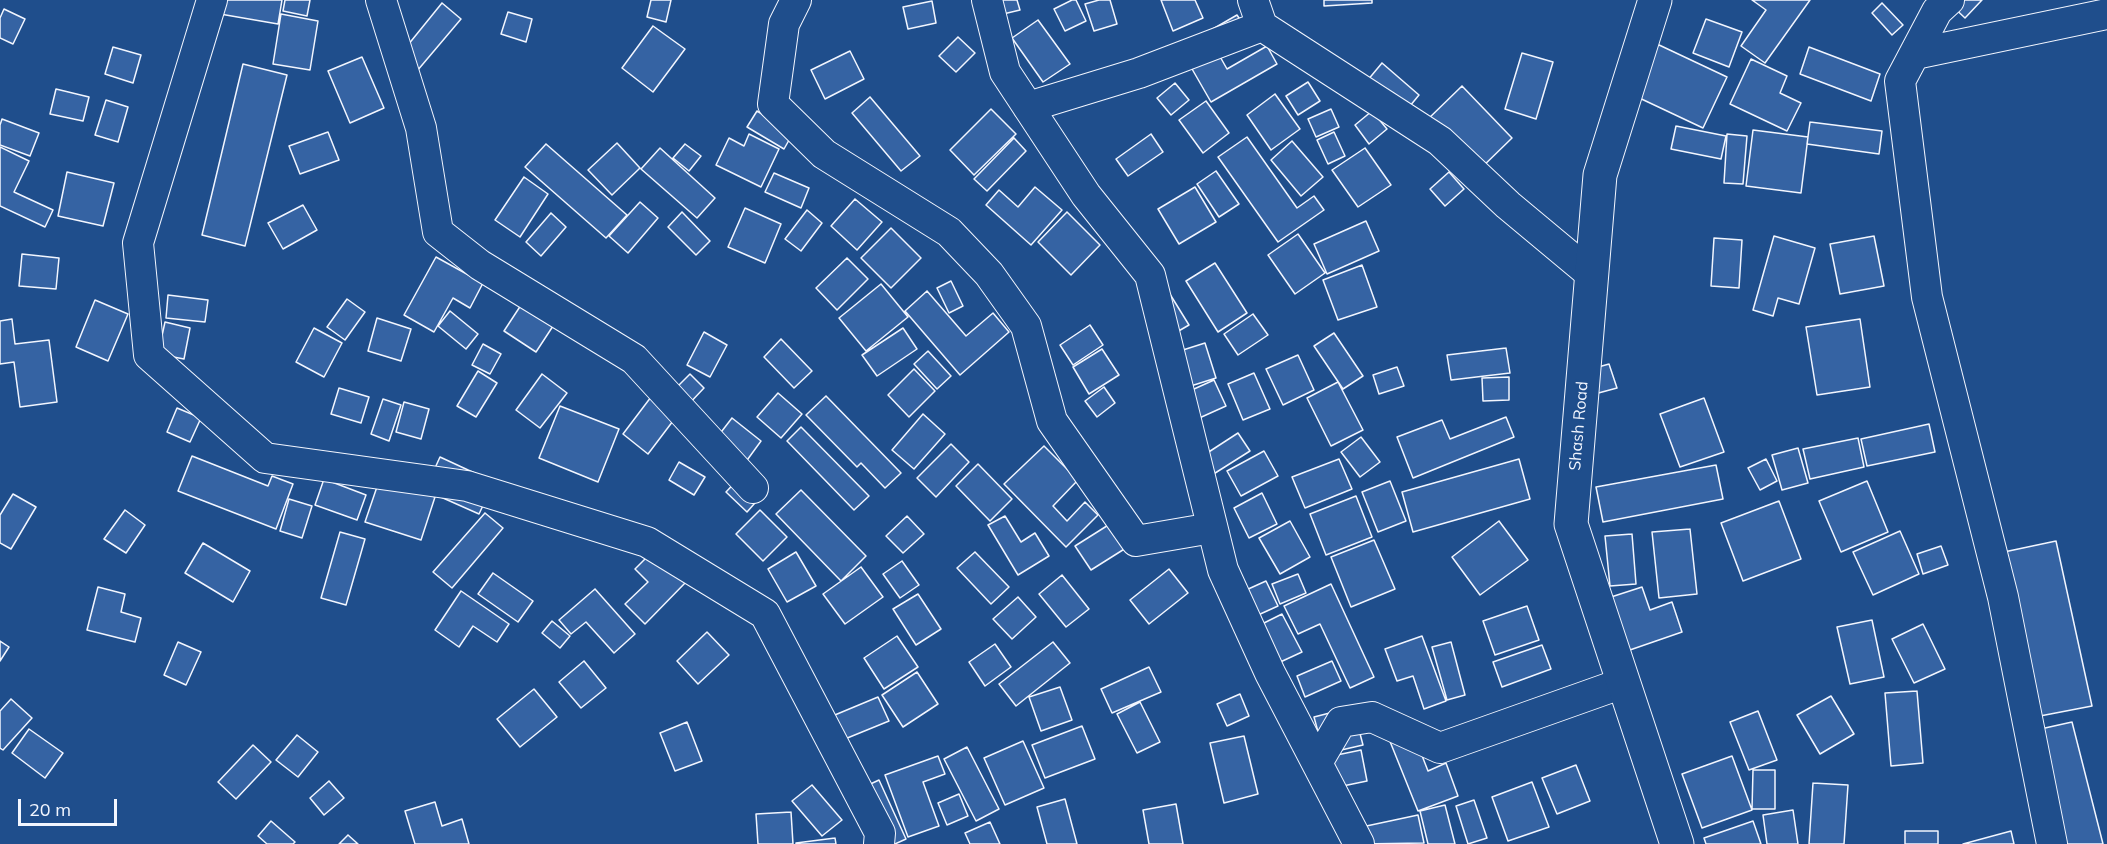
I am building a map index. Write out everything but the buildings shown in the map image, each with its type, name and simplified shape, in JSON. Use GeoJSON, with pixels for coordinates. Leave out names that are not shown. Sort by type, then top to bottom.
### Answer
{"type":"FeatureCollection","features":[{"type":"Feature","properties":{"kind":"street"},"geometry":{"type":"LineString","coordinates":[[212,0],[138,243],[149,355],[265,458],[466,486],[500,496],[647,542],[765,614],[880,833],[879,844]]}},
{"type":"Feature","properties":{"kind":"street"},"geometry":{"type":"LineString","coordinates":[[381,0],[421,128],[438,232],[480,265],[634,359],[753,488]]}},
{"type":"Feature","properties":{"kind":"street"},"geometry":{"type":"LineString","coordinates":[[796,0],[784,24],[773,104],[824,154],[949,232],[989,274],[1026,326],[1053,422],[1136,541],[1212,528]]}},
{"type":"Feature","properties":{"kind":"street"},"geometry":{"type":"LineString","coordinates":[[987,0],[1005,72],[1086,195],[1150,275],[1222,570],[1270,673],[1359,844]]}},
{"type":"Feature","properties":{"kind":"street","name":"Shash Road"},"geometry":{"type":"LineString","coordinates":[[1655,0],[1600,175],[1571,524],[1677,844]]}},
{"type":"Feature","properties":{"kind":"street"},"geometry":{"type":"LineString","coordinates":[[1949,0],[1937,11],[1900,81],[1927,297],[2003,597],[2052,844]]}},
{"type":"Feature","properties":{"kind":"street"},"geometry":{"type":"LineString","coordinates":[[1028,107],[1139,74],[1257,13],[1440,141],[1508,205],[1592,275]]}},
{"type":"Feature","properties":{"kind":"street"},"geometry":{"type":"LineString","coordinates":[[1915,54],[2107,14]]}},
{"type":"Feature","properties":{"kind":"street"},"geometry":{"type":"LineString","coordinates":[[1317,763],[1341,722],[1372,717],[1440,748],[1623,683]]}}]}
